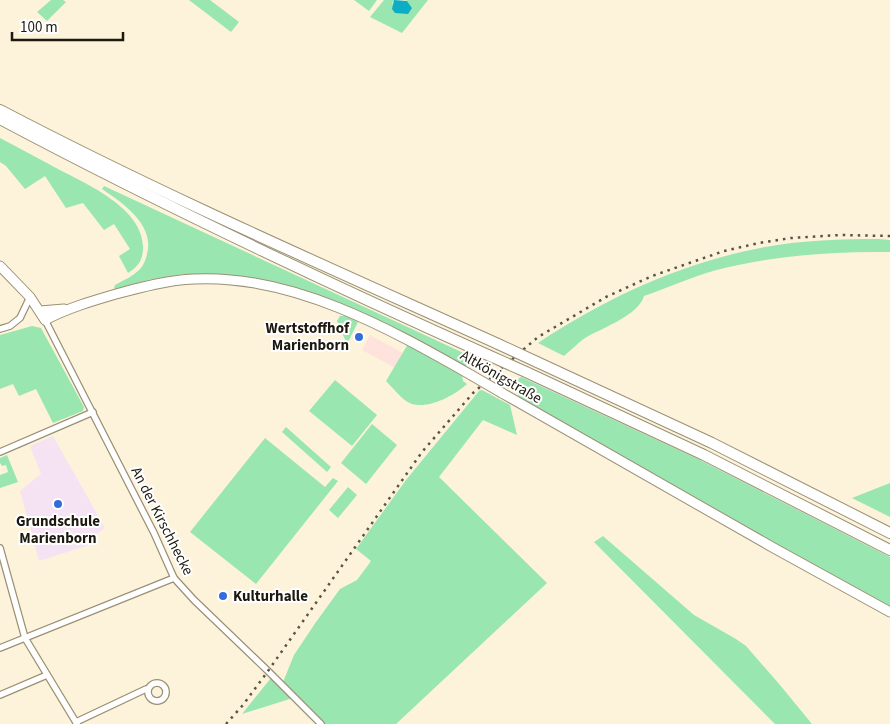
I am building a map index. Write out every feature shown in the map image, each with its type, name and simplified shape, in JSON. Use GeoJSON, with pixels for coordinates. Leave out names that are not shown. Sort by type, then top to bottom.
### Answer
{"type":"FeatureCollection","features":[{"type":"Feature","properties":{"kind":"highway"},"geometry":{"type":"LineString","coordinates":[[0,110],[219,219],[498,344],[712,443],[890,533]]}},
{"type":"Feature","properties":{"kind":"highway"},"geometry":{"type":"LineString","coordinates":[[0,119],[233,237],[704,455],[890,550]]}},
{"type":"Feature","properties":{"kind":"street"},"geometry":{"type":"LineString","coordinates":[[0,266],[30,297],[45,320]]}},
{"type":"Feature","properties":{"kind":"street","name":"Altkönigstraße"},"geometry":{"type":"LineString","coordinates":[[40,311],[67,308],[164,282],[196,279],[240,281],[306,296],[368,320],[408,340],[772,548],[890,612]]}},
{"type":"Feature","properties":{"kind":"street"},"geometry":{"type":"LineString","coordinates":[[0,329],[20,318],[30,297]]}},
{"type":"Feature","properties":{"kind":"street","name":"Altkönigstraße"},"geometry":{"type":"LineString","coordinates":[[45,320],[67,308]]}},
{"type":"Feature","properties":{"kind":"street","name":"An der Kirschhecke"},"geometry":{"type":"LineString","coordinates":[[45,320],[154,532],[174,578],[194,600],[321,724]]}},
{"type":"Feature","properties":{"kind":"street"},"geometry":{"type":"LineString","coordinates":[[0,452],[93,412]]}},
{"type":"Feature","properties":{"kind":"street"},"geometry":{"type":"LineString","coordinates":[[0,548],[25,638],[77,723],[146,689],[148,690]]}},
{"type":"Feature","properties":{"kind":"street"},"geometry":{"type":"LineString","coordinates":[[0,648],[174,578]]}},
{"type":"Feature","properties":{"kind":"street"},"geometry":{"type":"LineString","coordinates":[[0,694],[47,675]]}},
{"type":"Feature","properties":{"kind":"shaded area","name":"Wertstoffhof Marienborn"},"geometry":{"type":"Polygon","coordinates":[[[370,335],[403,353],[395,368],[362,350],[370,335]]]}},
{"type":"Feature","properties":{"kind":"shaded area","name":"Grundschule Marienborn"},"geometry":{"type":"Polygon","coordinates":[[[53,436],[105,528],[87,540],[89,545],[39,561],[20,491],[41,474],[30,446],[53,436]]]}},
{"type":"Feature","properties":{"kind":"green space"},"geometry":{"type":"Polygon","coordinates":[[[51,0],[63,0],[66,2],[47,21],[37,12],[51,0]]]}},
{"type":"Feature","properties":{"kind":"green space"},"geometry":{"type":"Polygon","coordinates":[[[189,0],[210,0],[239,22],[231,32],[189,0]]]}},
{"type":"Feature","properties":{"kind":"green space"},"geometry":{"type":"Polygon","coordinates":[[[354,0],[377,0],[369,11],[354,0]]]}},
{"type":"Feature","properties":{"kind":"green space"},"geometry":{"type":"Polygon","coordinates":[[[384,0],[394,0],[392,4],[412,8],[406,0],[428,0],[402,33],[370,17],[384,0]]]}},
{"type":"Feature","properties":{"kind":"green space"},"geometry":{"type":"Polygon","coordinates":[[[0,138],[98,190],[124,210],[134,221],[141,234],[143,252],[137,266],[128,273],[119,256],[130,249],[114,224],[104,230],[83,203],[66,208],[45,176],[25,189],[6,166],[0,162],[0,138]]]}},
{"type":"Feature","properties":{"kind":"green space"},"geometry":{"type":"Polygon","coordinates":[[[104,186],[483,362],[478,366],[468,363],[464,368],[278,285],[238,276],[184,274],[152,279],[115,289],[115,285],[132,276],[141,268],[146,258],[148,243],[142,224],[128,208],[102,189],[104,186]]]}},
{"type":"Feature","properties":{"kind":"green space"},"geometry":{"type":"Polygon","coordinates":[[[822,240],[890,240],[890,252],[845,252],[778,258],[713,271],[687,280],[644,296],[641,303],[628,315],[585,338],[564,356],[538,343],[564,326],[619,296],[647,283],[705,262],[765,247],[794,243],[822,240]]]}},
{"type":"Feature","properties":{"kind":"green space"},"geometry":{"type":"Polygon","coordinates":[[[340,316],[348,316],[358,322],[347,344],[337,321],[340,316]]]}},
{"type":"Feature","properties":{"kind":"green space"},"geometry":{"type":"Polygon","coordinates":[[[32,326],[41,328],[84,407],[83,411],[53,423],[36,389],[19,396],[13,384],[0,389],[0,335],[32,326]]]}},
{"type":"Feature","properties":{"kind":"green space"},"geometry":{"type":"Polygon","coordinates":[[[408,344],[462,374],[463,381],[467,384],[438,402],[421,405],[406,401],[386,381],[408,344]]]}},
{"type":"Feature","properties":{"kind":"green space"},"geometry":{"type":"Polygon","coordinates":[[[521,377],[696,458],[890,557],[890,606],[712,509],[520,399],[512,383],[521,377]]]}},
{"type":"Feature","properties":{"kind":"green space"},"geometry":{"type":"Polygon","coordinates":[[[335,380],[377,415],[352,446],[309,411],[335,380]]]}},
{"type":"Feature","properties":{"kind":"green space"},"geometry":{"type":"Polygon","coordinates":[[[482,390],[510,405],[517,435],[483,420],[439,477],[547,583],[396,724],[325,724],[283,682],[294,655],[340,589],[357,580],[371,561],[356,549],[406,480],[479,391],[482,390]]]}},
{"type":"Feature","properties":{"kind":"green space"},"geometry":{"type":"Polygon","coordinates":[[[372,424],[397,445],[366,484],[341,463],[372,424]]]}},
{"type":"Feature","properties":{"kind":"green space"},"geometry":{"type":"Polygon","coordinates":[[[286,427],[331,467],[327,472],[282,432],[286,427]]]}},
{"type":"Feature","properties":{"kind":"green space"},"geometry":{"type":"Polygon","coordinates":[[[265,438],[325,487],[333,478],[338,481],[256,584],[190,532],[265,438]]]}},
{"type":"Feature","properties":{"kind":"green space"},"geometry":{"type":"Polygon","coordinates":[[[7,455],[18,482],[0,488],[0,475],[8,472],[6,465],[2,466],[0,463],[0,458],[7,455]]]}},
{"type":"Feature","properties":{"kind":"green space"},"geometry":{"type":"Polygon","coordinates":[[[890,483],[890,517],[852,498],[890,483]]]}},
{"type":"Feature","properties":{"kind":"green space"},"geometry":{"type":"Polygon","coordinates":[[[348,487],[357,495],[338,518],[329,510],[348,487]]]}},
{"type":"Feature","properties":{"kind":"green space"},"geometry":{"type":"Polygon","coordinates":[[[603,536],[694,615],[746,646],[812,724],[775,724],[594,542],[603,536]]]}},
{"type":"Feature","properties":{"kind":"green space"},"geometry":{"type":"Polygon","coordinates":[[[271,678],[293,698],[242,714],[271,678]]]}},
{"type":"Feature","properties":{"kind":"water"},"geometry":{"type":"Polygon","coordinates":[[[394,0],[407,1],[412,8],[408,14],[395,13],[392,9],[394,0]]]}},
{"type":"Feature","properties":{"kind":"railway"},"geometry":{"type":"LineString","coordinates":[[226,724],[243,705],[268,671],[422,452],[473,393],[538,337],[606,297],[652,276],[724,251],[791,238],[840,235],[890,236]]}},
{"type":"Feature","properties":{"kind":"place","name":"Wertstoffhof Marienborn"},"geometry":{"type":"Point","coordinates":[359,337]}},
{"type":"Feature","properties":{"kind":"place","name":"Grundschule Marienborn"},"geometry":{"type":"Point","coordinates":[58,504]}},
{"type":"Feature","properties":{"kind":"place","name":"Kulturhalle"},"geometry":{"type":"Point","coordinates":[223,596]}}]}
